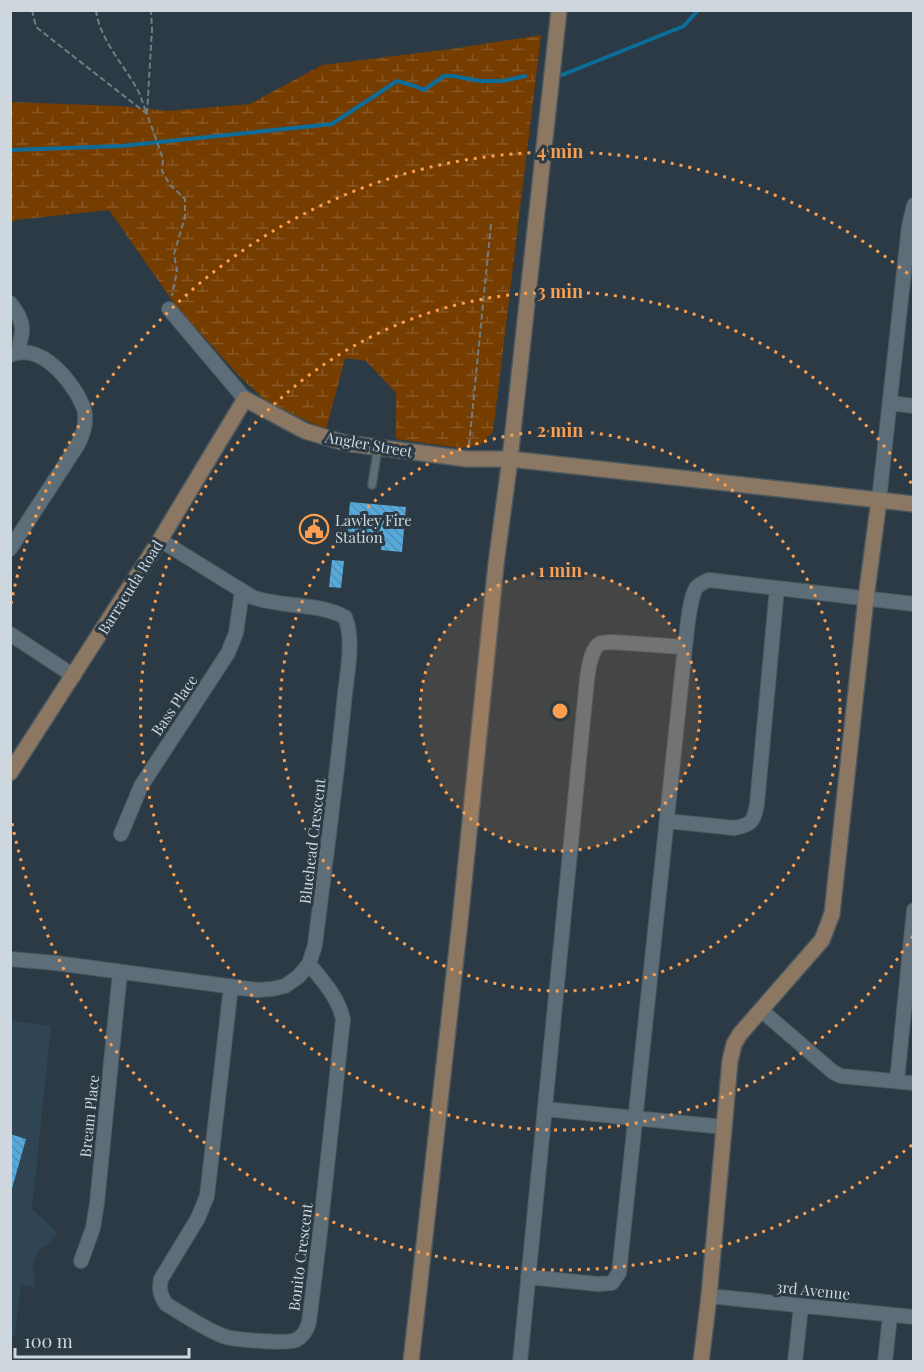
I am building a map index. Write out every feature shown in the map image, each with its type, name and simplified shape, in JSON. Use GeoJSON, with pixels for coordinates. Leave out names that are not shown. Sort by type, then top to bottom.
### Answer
{"type":"FeatureCollection","features":[{"type":"Feature","properties":{"kind":"street"},"geometry":{"type":"LineString","coordinates":[[411,1362],[460,924],[496,564],[510,459],[559,10]]}},
{"type":"Feature","properties":{"kind":"street"},"geometry":{"type":"LineString","coordinates":[[701,1362],[730,1061],[734,1044],[740,1034],[822,940],[832,914],[909,226],[914,205]]}},
{"type":"Feature","properties":{"kind":"street"},"geometry":{"type":"LineString","coordinates":[[10,303],[21,321],[22,330],[16,354],[36,355],[51,363],[70,383],[84,406],[86,414],[83,434],[77,446],[10,549]]}},
{"type":"Feature","properties":{"kind":"street","name":"Angler Street"},"geometry":{"type":"LineString","coordinates":[[169,309],[245,399],[305,431],[345,443],[467,459],[510,459],[914,504]]}},
{"type":"Feature","properties":{"kind":"street","name":"Barracuda Road"},"geometry":{"type":"LineString","coordinates":[[10,773],[160,540],[245,399]]}},
{"type":"Feature","properties":{"kind":"street"},"geometry":{"type":"LineString","coordinates":[[890,403],[914,406]]}},
{"type":"Feature","properties":{"kind":"street","name":"Bluehead Crescent"},"geometry":{"type":"LineString","coordinates":[[160,540],[252,597],[266,602],[334,612],[345,617],[349,626],[349,649],[338,765],[315,945],[309,964]]}},
{"type":"Feature","properties":{"kind":"street"},"geometry":{"type":"LineString","coordinates":[[528,1277],[598,1284],[612,1283],[619,1273],[686,647],[696,588],[709,580],[914,604]]}},
{"type":"Feature","properties":{"kind":"street"},"geometry":{"type":"LineString","coordinates":[[667,821],[734,828],[752,822],[757,804],[777,588]]}},
{"type":"Feature","properties":{"kind":"street","name":"Bass Place"},"geometry":{"type":"LineString","coordinates":[[122,834],[141,786],[228,653],[236,633],[242,591]]}},
{"type":"Feature","properties":{"kind":"street"},"geometry":{"type":"LineString","coordinates":[[10,634],[74,676]]}},
{"type":"Feature","properties":{"kind":"street"},"geometry":{"type":"LineString","coordinates":[[520,1362],[587,679],[591,658],[602,643],[686,647]]}},
{"type":"Feature","properties":{"kind":"street"},"geometry":{"type":"LineString","coordinates":[[897,1081],[914,910]]}},
{"type":"Feature","properties":{"kind":"street"},"geometry":{"type":"LineString","coordinates":[[10,959],[257,990],[285,986],[298,977],[309,964]]}},
{"type":"Feature","properties":{"kind":"street","name":"Bonito Crescent"},"geometry":{"type":"LineString","coordinates":[[231,986],[207,1196],[198,1218],[161,1279],[159,1288],[166,1304],[226,1337],[290,1342],[306,1333],[309,1322],[343,1019],[333,995],[309,964]]}},
{"type":"Feature","properties":{"kind":"street","name":"Bream Place"},"geometry":{"type":"LineString","coordinates":[[81,1261],[93,1228],[98,1203],[120,972]]}},
{"type":"Feature","properties":{"kind":"street"},"geometry":{"type":"LineString","coordinates":[[761,1010],[833,1072],[841,1076],[914,1083]]}},
{"type":"Feature","properties":{"kind":"street"},"geometry":{"type":"LineString","coordinates":[[545,1110],[724,1127]]}},
{"type":"Feature","properties":{"kind":"street","name":"3rd Avenue"},"geometry":{"type":"LineString","coordinates":[[708,1296],[914,1317]]}},
{"type":"Feature","properties":{"kind":"street"},"geometry":{"type":"LineString","coordinates":[[795,1362],[801,1306]]}},
{"type":"Feature","properties":{"kind":"street"},"geometry":{"type":"LineString","coordinates":[[885,1362],[890,1315]]}},
{"type":"Feature","properties":{"kind":"lane"},"geometry":{"type":"LineString","coordinates":[[372,485],[378,447]]}},
{"type":"Feature","properties":{"kind":"path"},"geometry":{"type":"LineString","coordinates":[[32,10],[36,27],[147,114]]}},
{"type":"Feature","properties":{"kind":"path"},"geometry":{"type":"LineString","coordinates":[[96,10],[97,19],[115,55],[137,88],[163,159],[162,171],[170,185],[185,199],[185,217],[174,254],[177,271],[169,309]]}},
{"type":"Feature","properties":{"kind":"path"},"geometry":{"type":"LineString","coordinates":[[147,114],[151,10]]}},
{"type":"Feature","properties":{"kind":"path"},"geometry":{"type":"LineString","coordinates":[[467,459],[491,224]]}},
{"type":"Feature","properties":{"kind":"shaded area"},"geometry":{"type":"Polygon","coordinates":[[[11,1021],[51,1026],[32,1209],[58,1233],[47,1245],[38,1250],[32,1268],[35,1274],[34,1287],[21,1285],[15,1336],[11,1335],[11,1021]]]}},
{"type":"Feature","properties":{"kind":"green space"},"geometry":{"type":"Polygon","coordinates":[[[541,35],[493,432],[480,445],[460,448],[396,439],[396,393],[366,361],[345,358],[326,430],[266,401],[239,376],[176,306],[109,210],[15,220],[11,223],[11,102],[120,106],[168,111],[250,104],[322,65],[541,35]]]}},
{"type":"Feature","properties":{"kind":"building"},"geometry":{"type":"Polygon","coordinates":[[[350,502],[406,507],[402,552],[381,550],[383,531],[379,531],[378,540],[347,537],[350,502]]]}},
{"type":"Feature","properties":{"kind":"building"},"geometry":{"type":"Polygon","coordinates":[[[332,560],[344,561],[341,588],[329,587],[332,560]]]}},
{"type":"Feature","properties":{"kind":"building"},"geometry":{"type":"Polygon","coordinates":[[[10,1134],[26,1139],[11,1192],[10,1192],[10,1134]]]}},
{"type":"Feature","properties":{"kind":"waterway"},"geometry":{"type":"LineString","coordinates":[[562,75],[684,26],[698,10]]}},
{"type":"Feature","properties":{"kind":"waterway"},"geometry":{"type":"LineString","coordinates":[[10,150],[121,146],[332,124],[397,81],[424,90],[444,76],[480,81],[503,81],[525,76]]}},
{"type":"Feature","properties":{"kind":"place","name":"Lawley Fire Station"},"geometry":{"type":"Point","coordinates":[314,529]}}]}
